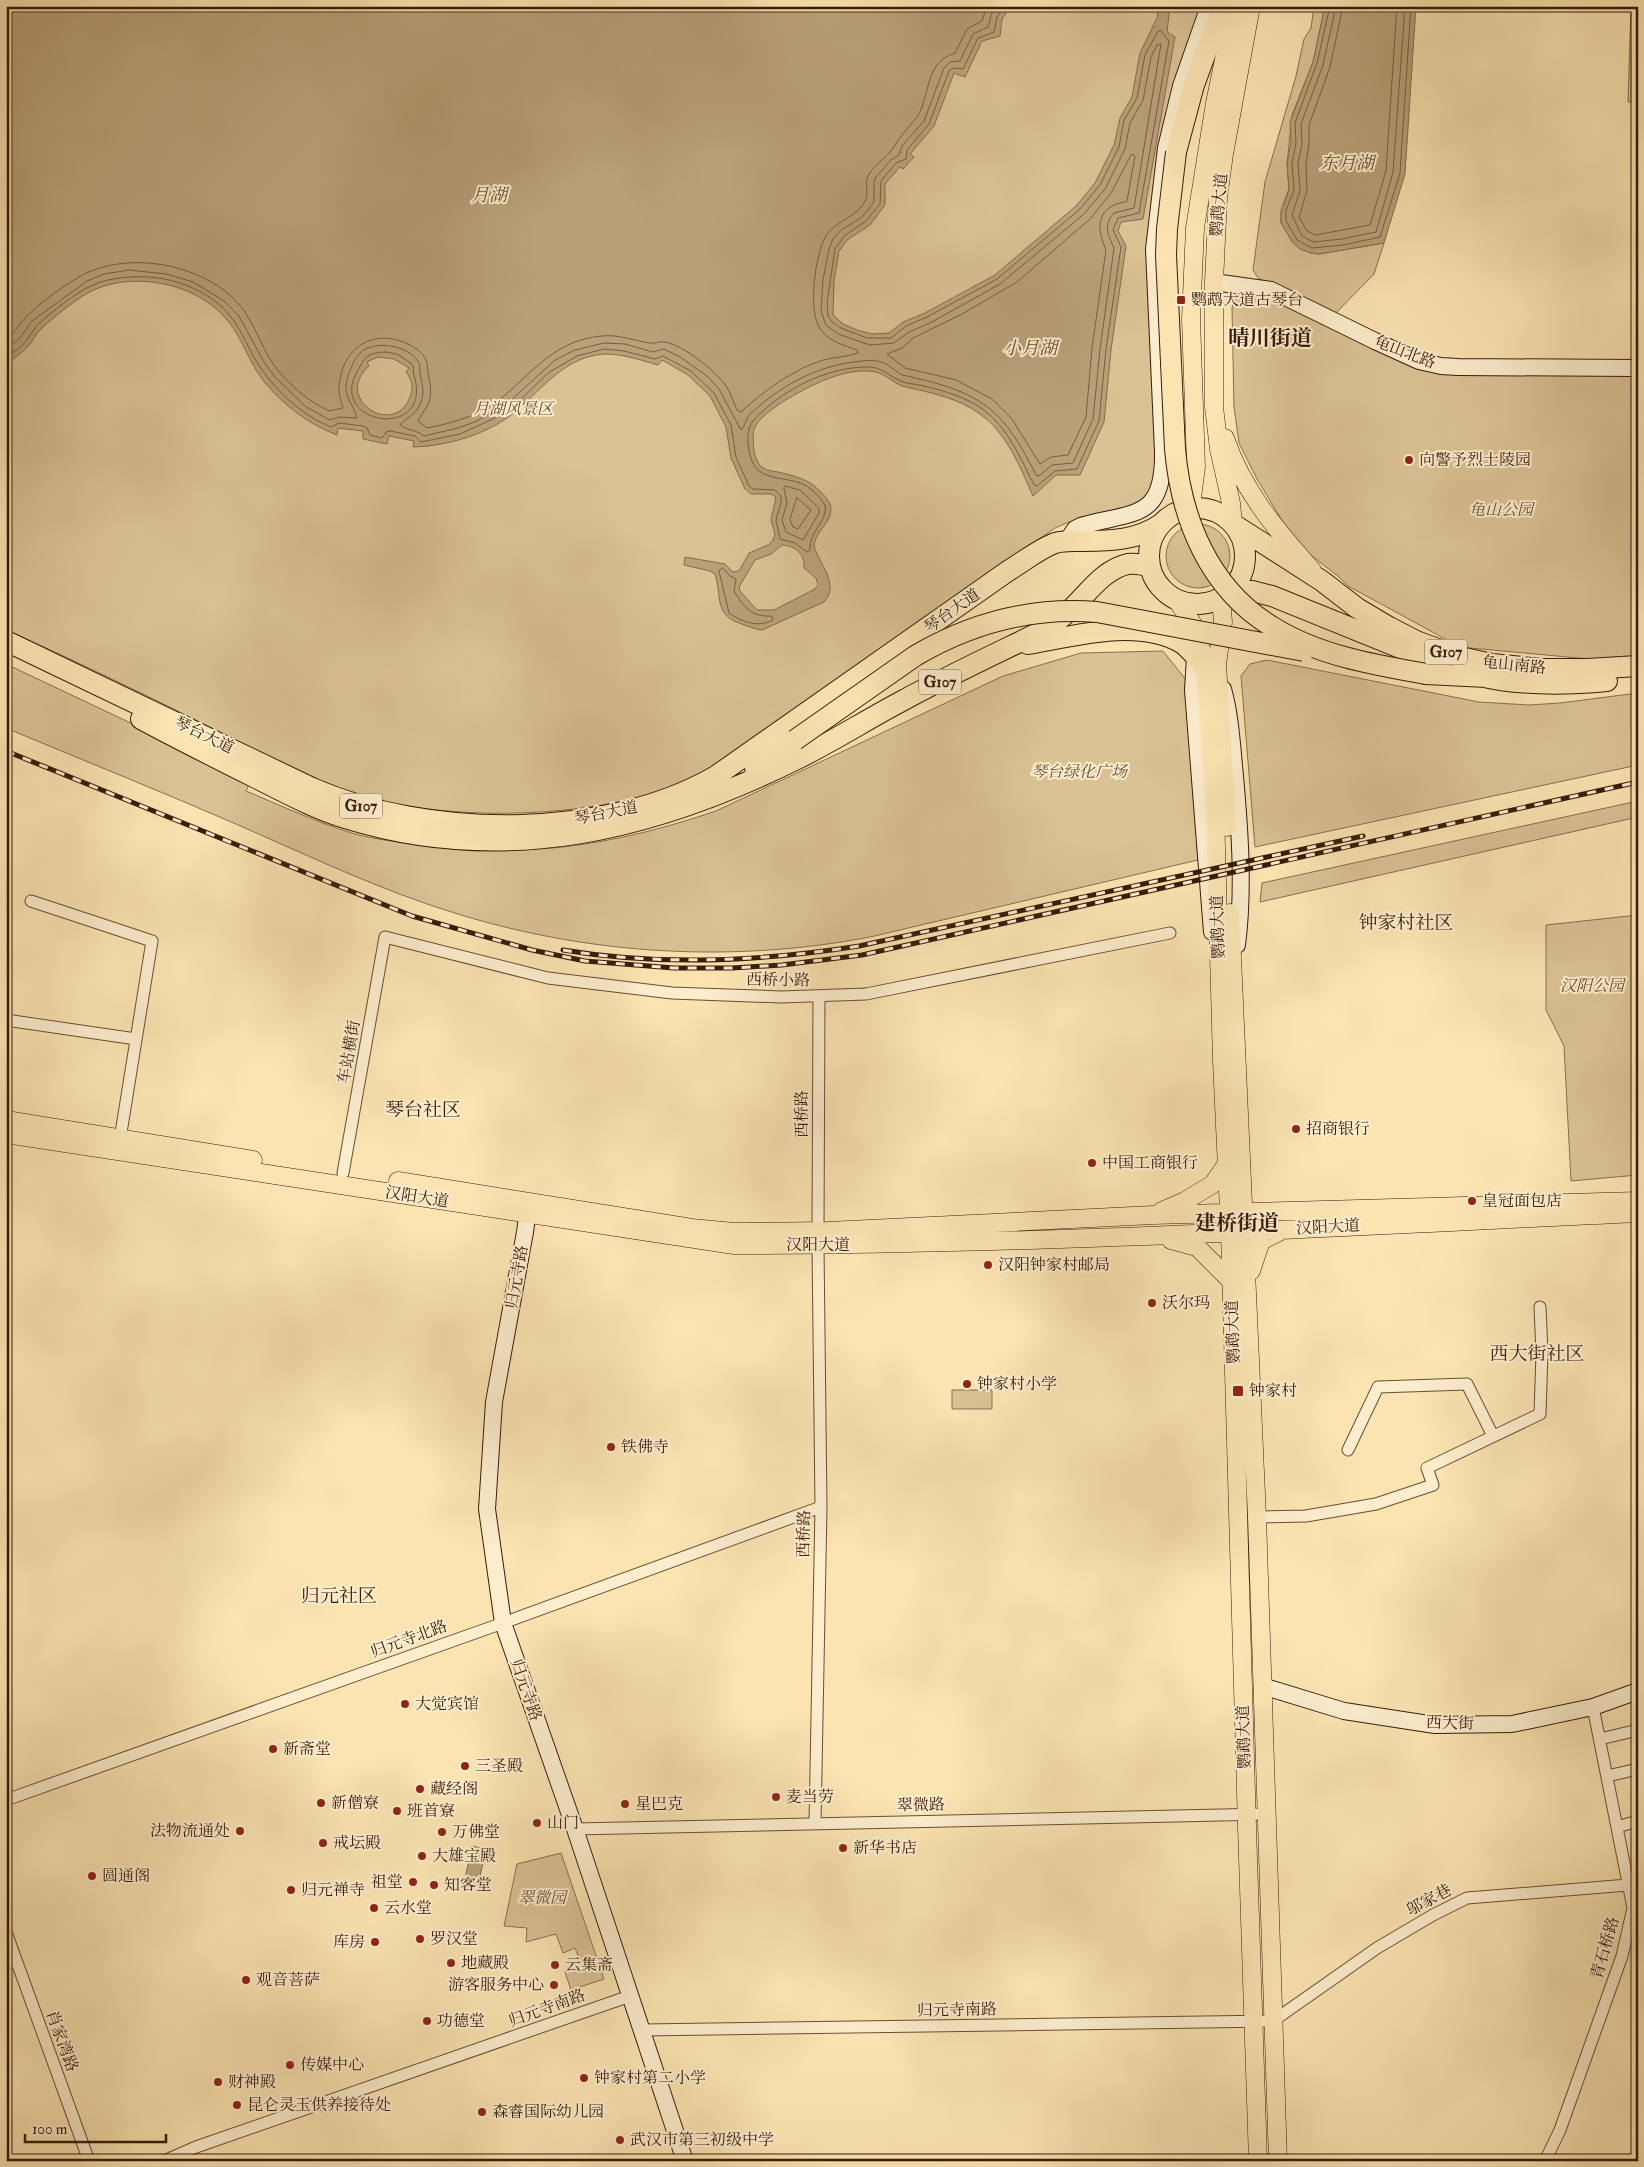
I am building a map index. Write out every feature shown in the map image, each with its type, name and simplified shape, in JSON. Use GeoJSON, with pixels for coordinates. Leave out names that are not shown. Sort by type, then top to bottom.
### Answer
{"type":"FeatureCollection","features":[{"type":"Feature","properties":{"kind":"highway"},"geometry":{"type":"LineString","coordinates":[[1223,6],[1194,85],[1176,152],[1167,229],[1166,255],[1175,457],[1178,481],[1188,521],[1201,549],[1213,569],[1247,609],[1271,626],[1295,639],[1330,652],[1384,666]]}},
{"type":"Feature","properties":{"kind":"highway","name":"G107"},"geometry":{"type":"LineString","coordinates":[[1161,524],[1181,511],[1195,508],[1209,510],[1222,515],[1322,581]]}},
{"type":"Feature","properties":{"kind":"highway","name":"琴台大道"},"geometry":{"type":"LineString","coordinates":[[6,641],[312,788],[348,802],[386,812],[446,822],[527,824],[578,820],[657,802],[706,781],[1008,571],[1054,543],[1114,540],[1137,536],[1149,532],[1161,524]]}},
{"type":"Feature","properties":{"kind":"highway"},"geometry":{"type":"LineString","coordinates":[[1150,567],[1149,552],[1153,537],[1161,524]]}},
{"type":"Feature","properties":{"kind":"highway"},"geometry":{"type":"LineString","coordinates":[[1226,594],[1240,579],[1245,565],[1243,544],[1233,524]]}},
{"type":"Feature","properties":{"kind":"highway","name":"琴台大道"},"geometry":{"type":"LineString","coordinates":[[6,654],[92,694],[308,804],[346,818],[406,832],[435,837],[500,842],[552,838],[626,825],[660,816],[718,793],[794,760],[903,700],[1058,622],[1112,570],[1126,564],[1150,567]]}},
{"type":"Feature","properties":{"kind":"highway","name":"G107"},"geometry":{"type":"LineString","coordinates":[[1150,567],[1159,587],[1177,600],[1199,605],[1226,594],[1264,593],[1340,622],[1406,652],[1487,677]]}},
{"type":"Feature","properties":{"kind":"highway","name":"龟山南路"},"geometry":{"type":"LineString","coordinates":[[1322,581],[1357,608],[1389,627],[1416,641],[1460,657],[1492,664],[1542,669],[1587,670],[1638,666]]}},
{"type":"Feature","properties":{"kind":"highway"},"geometry":{"type":"LineString","coordinates":[[718,793],[915,656],[963,632],[1028,613],[1070,610],[1105,613],[1426,674],[1487,677]]}},
{"type":"Feature","properties":{"kind":"highway"},"geometry":{"type":"LineString","coordinates":[[1006,648],[1075,635],[1126,631],[1169,637],[1183,643],[1206,663]]}},
{"type":"Feature","properties":{"kind":"highway","name":"龟山南路"},"geometry":{"type":"LineString","coordinates":[[1487,677],[1553,684],[1638,678]]}},
{"type":"Feature","properties":{"kind":"main road","name":"鹦鹉大道"},"geometry":{"type":"LineString","coordinates":[[1181,511],[1192,498],[1195,484],[1197,446],[1191,319],[1195,228],[1215,104],[1236,6]]}},
{"type":"Feature","properties":{"kind":"main road","name":"鹦鹉大道"},"geometry":{"type":"LineString","coordinates":[[1214,407],[1214,282],[1218,198],[1224,154],[1251,6]]}},
{"type":"Feature","properties":{"kind":"main road"},"geometry":{"type":"LineString","coordinates":[[1214,407],[1219,449],[1231,502],[1233,524]]}},
{"type":"Feature","properties":{"kind":"main road"},"geometry":{"type":"LineString","coordinates":[[1214,407],[1230,452],[1242,478],[1289,544],[1322,581]]}},
{"type":"Feature","properties":{"kind":"main road","name":"鹦鹉大道"},"geometry":{"type":"LineString","coordinates":[[1206,663],[1223,622],[1226,594]]}},
{"type":"Feature","properties":{"kind":"main road","name":"鹦鹉大道"},"geometry":{"type":"LineString","coordinates":[[1177,600],[1196,631],[1206,663],[1226,975],[1238,1232],[1246,1815],[1258,2161]]}},
{"type":"Feature","properties":{"kind":"main road","name":"汉阳大道"},"geometry":{"type":"LineString","coordinates":[[6,1120],[343,1173],[734,1246],[1153,1215],[1638,1201]]}},
{"type":"Feature","properties":{"kind":"main road","name":"汉阳大道"},"geometry":{"type":"LineString","coordinates":[[6,1134],[339,1184],[528,1208]]}},
{"type":"Feature","properties":{"kind":"main road"},"geometry":{"type":"LineString","coordinates":[[1153,1215],[1185,1201],[1213,1184],[1234,1161],[1256,1198],[1267,1204],[1294,1211]]}},
{"type":"Feature","properties":{"kind":"main road","name":"汉阳大道"},"geometry":{"type":"LineString","coordinates":[[818,1239],[1153,1236],[1638,1213]]}},
{"type":"Feature","properties":{"kind":"main road"},"geometry":{"type":"LineString","coordinates":[[1153,1236],[1196,1248],[1239,1282],[1261,1241],[1282,1231],[1296,1228]]}},
{"type":"Feature","properties":{"kind":"main road","name":"鹦鹉大道"},"geometry":{"type":"LineString","coordinates":[[1239,1282],[1257,1517],[1278,2161]]}},
{"type":"Feature","properties":{"kind":"street"},"geometry":{"type":"LineString","coordinates":[[1067,541],[1075,529],[1081,526],[1138,513],[1151,502],[1161,485],[1163,452],[1154,249],[1166,148],[1180,86],[1209,6]]}},
{"type":"Feature","properties":{"kind":"street"},"geometry":{"type":"LineString","coordinates":[[1638,55],[1638,92]]}},
{"type":"Feature","properties":{"kind":"street","name":"龟山北路"},"geometry":{"type":"LineString","coordinates":[[1214,282],[1271,290],[1375,341],[1430,364],[1468,367],[1638,368]]}},
{"type":"Feature","properties":{"kind":"street"},"geometry":{"type":"LineString","coordinates":[[1206,663],[1229,711],[1237,803],[1241,909],[1226,975]]}},
{"type":"Feature","properties":{"kind":"street"},"geometry":{"type":"LineString","coordinates":[[32,901],[152,941],[120,1139]]}},
{"type":"Feature","properties":{"kind":"street","name":"西桥小路"},"geometry":{"type":"LineString","coordinates":[[385,938],[548,978],[672,993],[819,998],[866,994],[1170,933]]}},
{"type":"Feature","properties":{"kind":"street","name":"车站横街"},"geometry":{"type":"LineString","coordinates":[[343,1173],[385,938]]}},
{"type":"Feature","properties":{"kind":"street","name":"西桥路"},"geometry":{"type":"LineString","coordinates":[[815,1823],[821,1507],[818,1239],[819,998]]}},
{"type":"Feature","properties":{"kind":"street"},"geometry":{"type":"LineString","coordinates":[[6,1020],[136,1039]]}},
{"type":"Feature","properties":{"kind":"street","name":"归元寺路"},"geometry":{"type":"LineString","coordinates":[[528,1208],[494,1402],[487,1509],[503,1623],[575,1830],[685,2161]]}},
{"type":"Feature","properties":{"kind":"street"},"geometry":{"type":"LineString","coordinates":[[1257,1517],[1306,1516],[1368,1505],[1433,1485],[1427,1468],[1540,1414],[1542,1353],[1540,1307]]}},
{"type":"Feature","properties":{"kind":"street"},"geometry":{"type":"LineString","coordinates":[[1348,1450],[1378,1388],[1467,1384],[1493,1436]]}},
{"type":"Feature","properties":{"kind":"street","name":"归元寺北路"},"geometry":{"type":"LineString","coordinates":[[6,1800],[503,1623],[821,1507]]}},
{"type":"Feature","properties":{"kind":"street","name":"西大街"},"geometry":{"type":"LineString","coordinates":[[1262,1686],[1344,1711],[1435,1724],[1512,1724],[1593,1706],[1638,1691]]}},
{"type":"Feature","properties":{"kind":"street","name":"青石桥路"},"geometry":{"type":"LineString","coordinates":[[1544,2161],[1560,2130],[1622,1956],[1633,1908],[1631,1878],[1617,1827],[1593,1706]]}},
{"type":"Feature","properties":{"kind":"street"},"geometry":{"type":"LineString","coordinates":[[1600,1739],[1638,1730]]}},
{"type":"Feature","properties":{"kind":"street"},"geometry":{"type":"LineString","coordinates":[[1606,1776],[1638,1769]]}},
{"type":"Feature","properties":{"kind":"street","name":"翠微路"},"geometry":{"type":"LineString","coordinates":[[575,1830],[1267,1814]]}},
{"type":"Feature","properties":{"kind":"street"},"geometry":{"type":"LineString","coordinates":[[1617,1827],[1638,1821]]}},
{"type":"Feature","properties":{"kind":"street","name":"邬家巷"},"geometry":{"type":"LineString","coordinates":[[1274,2021],[1377,1948],[1433,1915],[1467,1898],[1631,1878]]}},
{"type":"Feature","properties":{"kind":"street","name":"肖家湾路"},"geometry":{"type":"LineString","coordinates":[[6,1932],[89,2161]]}},
{"type":"Feature","properties":{"kind":"street","name":"归元寺南路"},"geometry":{"type":"LineString","coordinates":[[164,2161],[205,2144],[630,1996]]}},
{"type":"Feature","properties":{"kind":"street","name":"归元寺南路"},"geometry":{"type":"LineString","coordinates":[[642,2030],[1274,2021]]}},
{"type":"Feature","properties":{"kind":"green space","name":"月湖风景区"},"geometry":{"type":"Polygon","coordinates":[[[6,6],[1205,6],[1187,52],[1157,475],[1145,499],[1127,508],[1081,517],[1055,528],[707,771],[661,790],[626,801],[579,808],[543,812],[469,813],[396,804],[360,796],[322,784],[165,705],[6,630],[6,6]]]}},
{"type":"Feature","properties":{"kind":"green space"},"geometry":{"type":"Polygon","coordinates":[[[1314,6],[1325,6],[1313,62],[1292,115],[1287,164],[1289,189],[1281,209],[1281,223],[1293,243],[1311,253],[1319,254],[1384,243],[1374,274],[1336,313],[1258,278],[1253,270],[1265,182],[1296,76],[1304,39],[1311,28],[1314,6]]]}},
{"type":"Feature","properties":{"kind":"green space"},"geometry":{"type":"Polygon","coordinates":[[[1631,6],[1638,6],[1638,102],[1628,102],[1631,6]]]}},
{"type":"Feature","properties":{"kind":"green space","name":"龟山公园"},"geometry":{"type":"Polygon","coordinates":[[[1255,290],[1394,356],[1638,375],[1638,660],[1621,662],[1460,647],[1348,586],[1307,552],[1283,522],[1257,479],[1239,443],[1234,407],[1232,308],[1234,299],[1239,293],[1255,290]]]}},
{"type":"Feature","properties":{"kind":"green space"},"geometry":{"type":"Polygon","coordinates":[[[1198,524],[1210,526],[1221,533],[1228,544],[1230,556],[1228,568],[1221,579],[1210,586],[1198,588],[1186,586],[1175,579],[1168,568],[1166,556],[1168,544],[1175,533],[1186,526],[1198,524]]]}},
{"type":"Feature","properties":{"kind":"green space","name":"琴台绿化广场"},"geometry":{"type":"Polygon","coordinates":[[[1163,651],[1187,681],[1198,860],[870,937],[819,945],[767,950],[716,952],[664,951],[613,946],[561,939],[461,915],[372,883],[6,728],[6,664],[251,780],[246,791],[341,830],[376,839],[451,849],[528,850],[566,847],[603,841],[678,823],[716,811],[1003,676],[1081,653],[1163,651]]]}},
{"type":"Feature","properties":{"kind":"green space"},"geometry":{"type":"Polygon","coordinates":[[[1267,660],[1479,702],[1529,705],[1638,693],[1638,765],[1255,847],[1241,676],[1250,664],[1267,660]]]}},
{"type":"Feature","properties":{"kind":"green space"},"geometry":{"type":"Polygon","coordinates":[[[1638,801],[1638,817],[1260,902],[1262,883],[1638,801]]]}},
{"type":"Feature","properties":{"kind":"green space","name":"汉阳公园"},"geometry":{"type":"Polygon","coordinates":[[[1638,915],[1638,1175],[1571,1181],[1564,1046],[1546,1010],[1546,925],[1638,915]]]}},
{"type":"Feature","properties":{"kind":"green space"},"geometry":{"type":"Polygon","coordinates":[[[952,1390],[992,1390],[992,1409],[952,1409],[952,1390]]]}},
{"type":"Feature","properties":{"kind":"green space","name":"翠微园"},"geometry":{"type":"Polygon","coordinates":[[[561,1853],[604,1979],[571,1990],[565,1972],[582,1966],[575,1948],[563,1953],[556,1934],[526,1942],[527,1928],[504,1926],[517,1864],[561,1853]]]}},
{"type":"Feature","properties":{"kind":"water","name":"月湖"},"geometry":{"type":"Polygon","coordinates":[[[6,6],[1011,6],[1002,19],[1000,36],[982,41],[965,77],[954,73],[934,126],[910,154],[914,157],[903,169],[900,167],[885,184],[885,205],[870,225],[847,240],[839,251],[834,281],[833,315],[843,324],[872,334],[889,333],[903,322],[925,313],[995,275],[1076,206],[1095,183],[1114,145],[1120,118],[1132,97],[1140,53],[1158,16],[1156,10],[1151,6],[1170,6],[1167,32],[1175,37],[1143,219],[1121,222],[1118,231],[1126,246],[1111,350],[1104,422],[1080,475],[1056,475],[1033,496],[1012,451],[998,431],[980,414],[972,408],[944,397],[902,386],[876,372],[852,372],[828,379],[805,389],[762,417],[754,429],[753,444],[757,461],[763,468],[807,481],[825,496],[829,502],[831,513],[814,545],[827,574],[830,588],[829,595],[824,602],[762,630],[739,623],[726,615],[720,603],[715,574],[684,565],[685,557],[725,564],[733,572],[739,571],[749,553],[768,545],[773,540],[775,534],[771,520],[776,497],[771,494],[751,494],[745,489],[731,458],[726,427],[710,396],[688,375],[662,360],[658,365],[625,356],[605,354],[579,360],[556,374],[516,411],[493,426],[454,441],[413,447],[414,441],[389,436],[387,444],[363,439],[363,431],[338,428],[337,435],[317,426],[282,401],[267,385],[256,370],[234,329],[215,308],[199,297],[181,289],[162,284],[142,281],[122,282],[103,286],[86,294],[46,324],[25,350],[6,364],[6,6]],[[378,357],[367,362],[369,366],[360,379],[358,391],[362,402],[370,410],[381,414],[392,414],[402,409],[410,397],[412,384],[406,372],[409,368],[394,359],[378,357]],[[782,545],[771,554],[755,560],[739,587],[740,591],[757,610],[774,610],[815,589],[818,585],[816,578],[804,568],[803,559],[799,552],[791,547],[782,545]]]}},
{"type":"Feature","properties":{"kind":"water","name":"东月湖"},"geometry":{"type":"Polygon","coordinates":[[[1325,6],[1416,6],[1405,174],[1384,243],[1319,254],[1300,249],[1293,243],[1281,223],[1281,215],[1289,189],[1287,164],[1291,142],[1290,122],[1313,62],[1325,6]]]}},
{"type":"Feature","properties":{"kind":"water"},"geometry":{"type":"Polygon","coordinates":[[[472,1846],[486,1849],[478,1886],[464,1883],[472,1846]]]}},
{"type":"Feature","properties":{"kind":"railway"},"geometry":{"type":"LineString","coordinates":[[6,751],[412,916],[532,950],[585,961],[674,968],[732,968],[782,965],[862,955],[1638,782]]}},
{"type":"Feature","properties":{"kind":"railway"},"geometry":{"type":"LineString","coordinates":[[563,950],[636,958],[711,960],[786,955],[859,946],[1363,836]]}},
{"type":"Feature","properties":{"kind":"place","name":"鹦鹉大道古琴台"},"geometry":{"type":"Point","coordinates":[1181,300]}},
{"type":"Feature","properties":{"kind":"place","name":"向警予烈士陵园"},"geometry":{"type":"Point","coordinates":[1409,460]}},
{"type":"Feature","properties":{"kind":"place","name":"招商银行"},"geometry":{"type":"Point","coordinates":[1296,1129]}},
{"type":"Feature","properties":{"kind":"place","name":"中国工商银行"},"geometry":{"type":"Point","coordinates":[1092,1163]}},
{"type":"Feature","properties":{"kind":"place","name":"皇冠面包店"},"geometry":{"type":"Point","coordinates":[1472,1201]}},
{"type":"Feature","properties":{"kind":"place","name":"汉阳钟家村邮局"},"geometry":{"type":"Point","coordinates":[988,1265]}},
{"type":"Feature","properties":{"kind":"place","name":"沃尔玛"},"geometry":{"type":"Point","coordinates":[1152,1303]}},
{"type":"Feature","properties":{"kind":"place","name":"钟家村小学"},"geometry":{"type":"Point","coordinates":[967,1384]}},
{"type":"Feature","properties":{"kind":"place","name":"钟家村"},"geometry":{"type":"Point","coordinates":[1238,1391]}},
{"type":"Feature","properties":{"kind":"place","name":"铁佛寺"},"geometry":{"type":"Point","coordinates":[611,1447]}},
{"type":"Feature","properties":{"kind":"place","name":"大觉宾馆"},"geometry":{"type":"Point","coordinates":[405,1704]}},
{"type":"Feature","properties":{"kind":"place","name":"新斋堂"},"geometry":{"type":"Point","coordinates":[273,1749]}},
{"type":"Feature","properties":{"kind":"place","name":"三圣殿"},"geometry":{"type":"Point","coordinates":[465,1766]}},
{"type":"Feature","properties":{"kind":"place","name":"藏经阁"},"geometry":{"type":"Point","coordinates":[420,1789]}},
{"type":"Feature","properties":{"kind":"place","name":"麦当劳"},"geometry":{"type":"Point","coordinates":[776,1797]}},
{"type":"Feature","properties":{"kind":"place","name":"新僧寮"},"geometry":{"type":"Point","coordinates":[321,1803]}},
{"type":"Feature","properties":{"kind":"place","name":"星巴克"},"geometry":{"type":"Point","coordinates":[625,1804]}},
{"type":"Feature","properties":{"kind":"place","name":"班首寮"},"geometry":{"type":"Point","coordinates":[397,1811]}},
{"type":"Feature","properties":{"kind":"place","name":"山门"},"geometry":{"type":"Point","coordinates":[537,1823]}},
{"type":"Feature","properties":{"kind":"place","name":"法物流通处"},"geometry":{"type":"Point","coordinates":[240,1831]}},
{"type":"Feature","properties":{"kind":"place","name":"万佛堂"},"geometry":{"type":"Point","coordinates":[442,1832]}},
{"type":"Feature","properties":{"kind":"place","name":"戒坛殿"},"geometry":{"type":"Point","coordinates":[323,1843]}},
{"type":"Feature","properties":{"kind":"place","name":"新华书店"},"geometry":{"type":"Point","coordinates":[843,1848]}},
{"type":"Feature","properties":{"kind":"place","name":"大雄宝殿"},"geometry":{"type":"Point","coordinates":[422,1856]}},
{"type":"Feature","properties":{"kind":"place","name":"圆通阁"},"geometry":{"type":"Point","coordinates":[92,1876]}},
{"type":"Feature","properties":{"kind":"place","name":"祖堂"},"geometry":{"type":"Point","coordinates":[413,1882]}},
{"type":"Feature","properties":{"kind":"place","name":"知客堂"},"geometry":{"type":"Point","coordinates":[434,1885]}},
{"type":"Feature","properties":{"kind":"place","name":"归元禅寺"},"geometry":{"type":"Point","coordinates":[291,1890]}},
{"type":"Feature","properties":{"kind":"place","name":"云水堂"},"geometry":{"type":"Point","coordinates":[374,1908]}},
{"type":"Feature","properties":{"kind":"place","name":"罗汉堂"},"geometry":{"type":"Point","coordinates":[420,1939]}},
{"type":"Feature","properties":{"kind":"place","name":"库房"},"geometry":{"type":"Point","coordinates":[375,1942]}},
{"type":"Feature","properties":{"kind":"place","name":"地藏殿"},"geometry":{"type":"Point","coordinates":[451,1963]}},
{"type":"Feature","properties":{"kind":"place","name":"云集斋"},"geometry":{"type":"Point","coordinates":[555,1965]}},
{"type":"Feature","properties":{"kind":"place","name":"观音菩萨"},"geometry":{"type":"Point","coordinates":[246,1980]}},
{"type":"Feature","properties":{"kind":"place","name":"游客服务中心"},"geometry":{"type":"Point","coordinates":[554,1985]}},
{"type":"Feature","properties":{"kind":"place","name":"功德堂"},"geometry":{"type":"Point","coordinates":[427,2021]}},
{"type":"Feature","properties":{"kind":"place","name":"传媒中心"},"geometry":{"type":"Point","coordinates":[290,2065]}},
{"type":"Feature","properties":{"kind":"place","name":"钟家村第二小学"},"geometry":{"type":"Point","coordinates":[584,2078]}},
{"type":"Feature","properties":{"kind":"place","name":"财神殿"},"geometry":{"type":"Point","coordinates":[218,2082]}},
{"type":"Feature","properties":{"kind":"place","name":"昆仑灵玉供养接待处"},"geometry":{"type":"Point","coordinates":[237,2105]}},
{"type":"Feature","properties":{"kind":"place","name":"森睿国际幼儿园"},"geometry":{"type":"Point","coordinates":[482,2112]}},
{"type":"Feature","properties":{"kind":"place","name":"武汉市第三初级中学"},"geometry":{"type":"Point","coordinates":[620,2140]}},
{"type":"Feature","properties":{"kind":"district","name":"晴川街道"},"geometry":{"type":"Point","coordinates":[1270,338]}},
{"type":"Feature","properties":{"kind":"district","name":"钟家村社区"},"geometry":{"type":"Point","coordinates":[1406,923]}},
{"type":"Feature","properties":{"kind":"district","name":"琴台社区"},"geometry":{"type":"Point","coordinates":[423,1110]}},
{"type":"Feature","properties":{"kind":"district","name":"建桥街道"},"geometry":{"type":"Point","coordinates":[1237,1223]}},
{"type":"Feature","properties":{"kind":"district","name":"西大街社区"},"geometry":{"type":"Point","coordinates":[1537,1354]}},
{"type":"Feature","properties":{"kind":"district","name":"归元社区"},"geometry":{"type":"Point","coordinates":[339,1596]}},
{"type":"Feature","properties":{"kind":"water label","name":"小月湖"},"geometry":{"type":"Point","coordinates":[1030,348]}}]}
